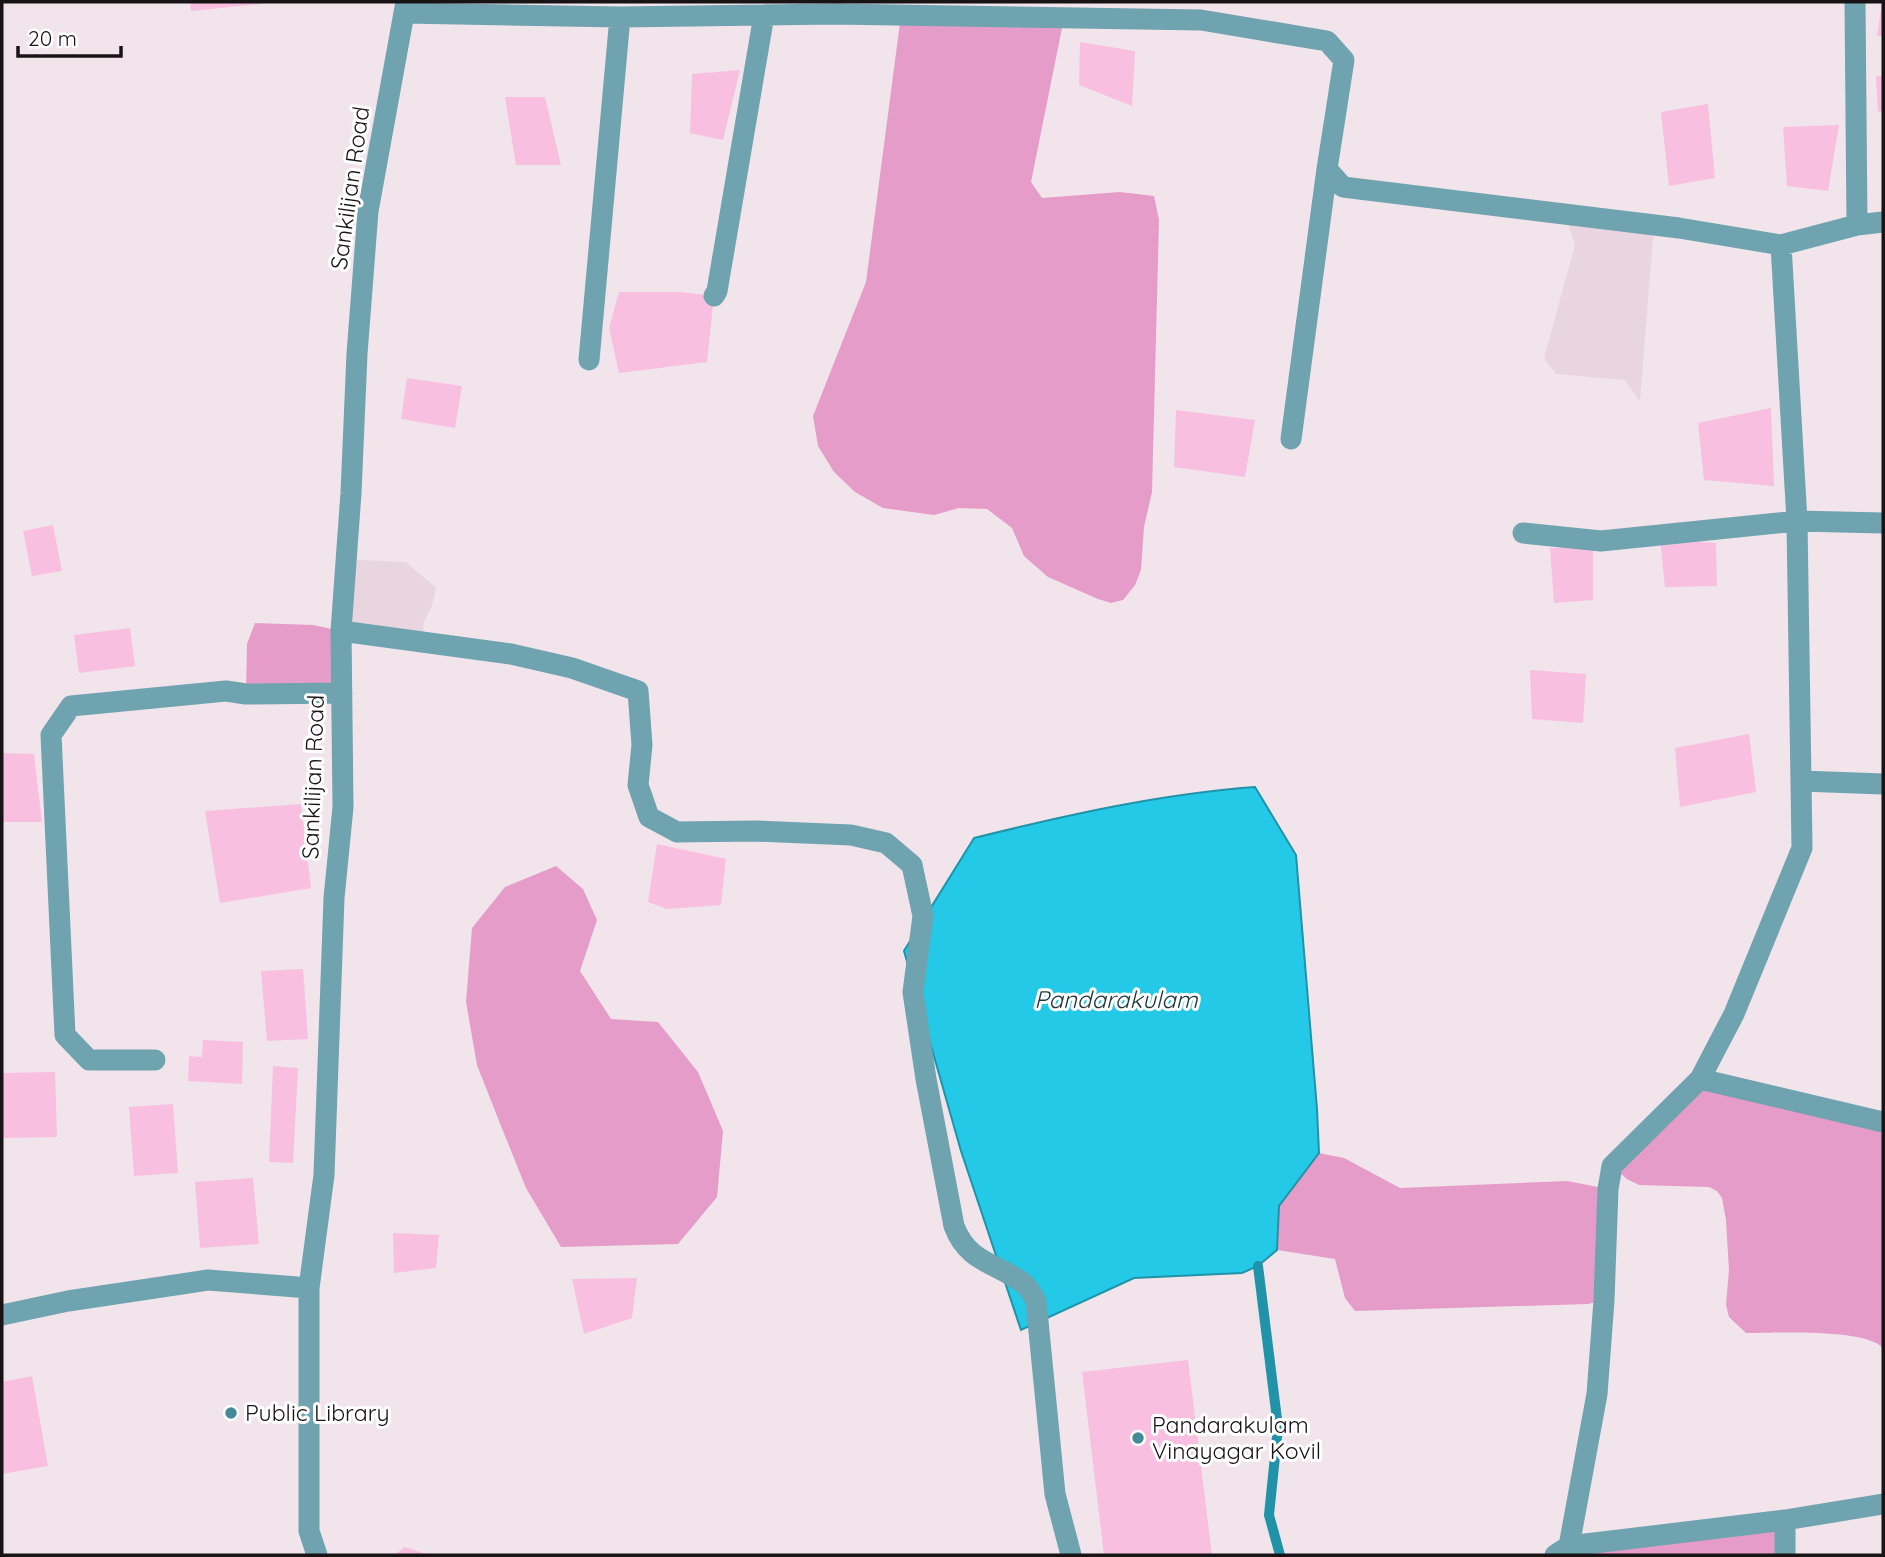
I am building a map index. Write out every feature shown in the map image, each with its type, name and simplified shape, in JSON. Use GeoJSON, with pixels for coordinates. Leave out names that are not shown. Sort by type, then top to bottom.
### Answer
{"type":"FeatureCollection","features":[{"type":"Feature","properties":{"kind":"street"},"geometry":{"type":"LineString","coordinates":[[1855,2],[1857,225]]}},
{"type":"Feature","properties":{"kind":"street"},"geometry":{"type":"LineString","coordinates":[[405,7],[620,17],[764,15],[903,8],[1201,11],[1327,41],[1344,60],[1291,439]]}},
{"type":"Feature","properties":{"kind":"street","name":"Sankilijan Road"},"geometry":{"type":"LineString","coordinates":[[317,1555],[309,1531],[309,1288],[324,1175],[334,898],[343,807],[341,631],[368,211],[405,7]]}},
{"type":"Feature","properties":{"kind":"street"},"geometry":{"type":"LineString","coordinates":[[714,296],[764,15]]}},
{"type":"Feature","properties":{"kind":"street"},"geometry":{"type":"LineString","coordinates":[[589,360],[620,17]]}},
{"type":"Feature","properties":{"kind":"street"},"geometry":{"type":"LineString","coordinates":[[1327,169],[1343,187],[1679,228],[1781,245],[1857,225],[1883,222]]}},
{"type":"Feature","properties":{"kind":"street"},"geometry":{"type":"LineString","coordinates":[[1781,245],[1797,521],[1802,848],[1734,1014],[1700,1079],[1612,1167],[1608,1189],[1597,1394],[1562,1551],[1883,1504]]}},
{"type":"Feature","properties":{"kind":"street"},"geometry":{"type":"LineString","coordinates":[[1522,533],[1601,541],[1797,521],[1883,523]]}},
{"type":"Feature","properties":{"kind":"street"},"geometry":{"type":"LineString","coordinates":[[341,631],[511,654],[572,668],[638,691],[642,745],[638,785],[649,817],[677,832],[755,831],[851,835],[886,844],[912,865],[923,916],[913,992],[926,1079],[954,1226],[960,1242],[972,1254],[1026,1284],[1036,1301],[1055,1494],[1071,1555]]}},
{"type":"Feature","properties":{"kind":"street"},"geometry":{"type":"LineString","coordinates":[[155,1060],[89,1060],[65,1035],[51,735],[71,706],[226,691],[246,694],[342,693]]}},
{"type":"Feature","properties":{"kind":"street"},"geometry":{"type":"LineString","coordinates":[[1801,781],[1883,784]]}},
{"type":"Feature","properties":{"kind":"street"},"geometry":{"type":"LineString","coordinates":[[1700,1079],[1883,1122]]}},
{"type":"Feature","properties":{"kind":"street"},"geometry":{"type":"LineString","coordinates":[[2,1315],[68,1301],[208,1280],[309,1288]]}},
{"type":"Feature","properties":{"kind":"street"},"geometry":{"type":"LineString","coordinates":[[1785,1520],[1785,1555]]}},
{"type":"Feature","properties":{"kind":"shaded area"},"geometry":{"type":"Polygon","coordinates":[[[901,15],[1064,18],[1031,182],[1042,198],[1120,192],[1154,196],[1159,220],[1152,492],[1144,527],[1141,570],[1135,585],[1123,600],[1111,603],[1048,577],[1024,556],[1012,528],[987,509],[959,508],[934,515],[883,508],[855,492],[834,472],[818,446],[813,416],[866,282],[901,15]]]}},
{"type":"Feature","properties":{"kind":"shaded area"},"geometry":{"type":"Polygon","coordinates":[[[1565,214],[1654,225],[1640,401],[1625,380],[1556,374],[1544,358],[1575,245],[1565,214]]]}},
{"type":"Feature","properties":{"kind":"shaded area"},"geometry":{"type":"Polygon","coordinates":[[[347,557],[406,562],[436,588],[432,606],[423,624],[424,635],[341,631],[347,557]]]}},
{"type":"Feature","properties":{"kind":"shaded area"},"geometry":{"type":"Polygon","coordinates":[[[255,623],[313,625],[341,631],[342,693],[246,694],[247,644],[255,623]]]}},
{"type":"Feature","properties":{"kind":"shaded area"},"geometry":{"type":"Polygon","coordinates":[[[556,866],[583,889],[597,920],[580,971],[611,1019],[658,1022],[698,1072],[723,1131],[717,1197],[678,1244],[561,1247],[526,1188],[477,1065],[466,1002],[472,928],[505,887],[556,866]]]}},
{"type":"Feature","properties":{"kind":"shaded area"},"geometry":{"type":"Polygon","coordinates":[[[1700,1079],[1883,1122],[1883,1348],[1858,1337],[1840,1334],[1746,1333],[1729,1317],[1726,1305],[1729,1270],[1726,1220],[1722,1198],[1717,1191],[1709,1187],[1639,1185],[1612,1166],[1700,1079]]]}},
{"type":"Feature","properties":{"kind":"shaded area"},"geometry":{"type":"Polygon","coordinates":[[[1319,1153],[1344,1158],[1400,1188],[1567,1181],[1608,1189],[1604,1300],[1588,1304],[1355,1311],[1345,1298],[1335,1259],[1277,1250],[1279,1206],[1319,1153]]]}},
{"type":"Feature","properties":{"kind":"shaded area"},"geometry":{"type":"Polygon","coordinates":[[[1785,1520],[1785,1555],[1555,1555],[1785,1520]]]}},
{"type":"Feature","properties":{"kind":"water","name":"Pandarakulam"},"geometry":{"type":"Polygon","coordinates":[[[1255,787],[1296,855],[1319,1153],[1279,1206],[1277,1250],[1258,1266],[1242,1273],[1134,1278],[1021,1330],[961,1151],[904,951],[974,838],[1114,806],[1255,787]]]}},
{"type":"Feature","properties":{"kind":"building"},"geometry":{"type":"Polygon","coordinates":[[[190,2],[262,2],[262,4],[191,11],[190,2]]]}},
{"type":"Feature","properties":{"kind":"building"},"geometry":{"type":"Polygon","coordinates":[[[1882,3],[1883,36],[1877,36],[1882,3]]]}},
{"type":"Feature","properties":{"kind":"building"},"geometry":{"type":"Polygon","coordinates":[[[1080,42],[1135,51],[1132,106],[1079,85],[1080,42]]]}},
{"type":"Feature","properties":{"kind":"building"},"geometry":{"type":"Polygon","coordinates":[[[740,70],[723,140],[690,133],[692,74],[740,70]]]}},
{"type":"Feature","properties":{"kind":"building"},"geometry":{"type":"Polygon","coordinates":[[[1876,76],[1883,76],[1883,111],[1878,112],[1876,76]]]}},
{"type":"Feature","properties":{"kind":"building"},"geometry":{"type":"Polygon","coordinates":[[[505,97],[545,97],[561,165],[516,165],[505,97]]]}},
{"type":"Feature","properties":{"kind":"building"},"geometry":{"type":"Polygon","coordinates":[[[1708,104],[1715,178],[1669,186],[1661,112],[1708,104]]]}},
{"type":"Feature","properties":{"kind":"building"},"geometry":{"type":"Polygon","coordinates":[[[1839,125],[1828,191],[1787,186],[1783,127],[1839,125]]]}},
{"type":"Feature","properties":{"kind":"building"},"geometry":{"type":"Polygon","coordinates":[[[619,292],[681,292],[714,296],[707,362],[619,373],[609,328],[619,292]]]}},
{"type":"Feature","properties":{"kind":"building"},"geometry":{"type":"Polygon","coordinates":[[[407,378],[462,386],[455,428],[401,419],[407,378]]]}},
{"type":"Feature","properties":{"kind":"building"},"geometry":{"type":"Polygon","coordinates":[[[1771,408],[1774,486],[1704,480],[1698,423],[1771,408]]]}},
{"type":"Feature","properties":{"kind":"building"},"geometry":{"type":"Polygon","coordinates":[[[1176,410],[1255,420],[1245,477],[1174,467],[1176,410]]]}},
{"type":"Feature","properties":{"kind":"building"},"geometry":{"type":"Polygon","coordinates":[[[53,525],[62,571],[32,576],[23,531],[53,525]]]}},
{"type":"Feature","properties":{"kind":"building"},"geometry":{"type":"Polygon","coordinates":[[[1660,539],[1716,543],[1717,586],[1665,587],[1660,539]]]}},
{"type":"Feature","properties":{"kind":"building"},"geometry":{"type":"Polygon","coordinates":[[[1593,547],[1593,600],[1554,603],[1550,548],[1593,547]]]}},
{"type":"Feature","properties":{"kind":"building"},"geometry":{"type":"Polygon","coordinates":[[[130,628],[135,666],[79,673],[74,635],[130,628]]]}},
{"type":"Feature","properties":{"kind":"building"},"geometry":{"type":"Polygon","coordinates":[[[1530,670],[1586,674],[1583,723],[1532,719],[1530,670]]]}},
{"type":"Feature","properties":{"kind":"building"},"geometry":{"type":"Polygon","coordinates":[[[1749,734],[1756,792],[1680,807],[1675,748],[1749,734]]]}},
{"type":"Feature","properties":{"kind":"building"},"geometry":{"type":"Polygon","coordinates":[[[2,753],[34,754],[42,822],[2,822],[2,753]]]}},
{"type":"Feature","properties":{"kind":"building"},"geometry":{"type":"Polygon","coordinates":[[[301,804],[311,888],[220,903],[205,811],[301,804]]]}},
{"type":"Feature","properties":{"kind":"building"},"geometry":{"type":"Polygon","coordinates":[[[657,844],[726,859],[721,905],[667,909],[648,902],[657,844]]]}},
{"type":"Feature","properties":{"kind":"building"},"geometry":{"type":"Polygon","coordinates":[[[303,969],[308,1039],[267,1041],[261,971],[303,969]]]}},
{"type":"Feature","properties":{"kind":"building"},"geometry":{"type":"Polygon","coordinates":[[[203,1040],[243,1042],[242,1084],[188,1081],[189,1056],[202,1057],[203,1040]]]}},
{"type":"Feature","properties":{"kind":"building"},"geometry":{"type":"Polygon","coordinates":[[[273,1066],[298,1068],[293,1163],[269,1162],[273,1066]]]}},
{"type":"Feature","properties":{"kind":"building"},"geometry":{"type":"Polygon","coordinates":[[[55,1072],[57,1137],[2,1138],[2,1073],[55,1072]]]}},
{"type":"Feature","properties":{"kind":"building"},"geometry":{"type":"Polygon","coordinates":[[[173,1104],[178,1173],[134,1176],[129,1107],[173,1104]]]}},
{"type":"Feature","properties":{"kind":"building"},"geometry":{"type":"Polygon","coordinates":[[[253,1178],[259,1244],[200,1248],[195,1182],[253,1178]]]}},
{"type":"Feature","properties":{"kind":"building"},"geometry":{"type":"Polygon","coordinates":[[[393,1233],[439,1235],[436,1268],[394,1273],[393,1233]]]}},
{"type":"Feature","properties":{"kind":"building"},"geometry":{"type":"Polygon","coordinates":[[[637,1278],[632,1318],[584,1334],[572,1279],[637,1278]]]}},
{"type":"Feature","properties":{"kind":"building"},"geometry":{"type":"Polygon","coordinates":[[[1188,1360],[1212,1555],[1104,1555],[1082,1372],[1188,1360]]]}},
{"type":"Feature","properties":{"kind":"building"},"geometry":{"type":"Polygon","coordinates":[[[32,1376],[48,1466],[2,1474],[2,1382],[32,1376]]]}},
{"type":"Feature","properties":{"kind":"building"},"geometry":{"type":"Polygon","coordinates":[[[405,1547],[429,1555],[394,1555],[405,1547]]]}},
{"type":"Feature","properties":{"kind":"waterway"},"geometry":{"type":"LineString","coordinates":[[1258,1266],[1278,1427],[1269,1515],[1280,1555]]}},
{"type":"Feature","properties":{"kind":"place","name":"Public Library"},"geometry":{"type":"Point","coordinates":[231,1413]}},
{"type":"Feature","properties":{"kind":"place","name":"Pandarakulam Vinayagar Kovil"},"geometry":{"type":"Point","coordinates":[1138,1438]}}]}
